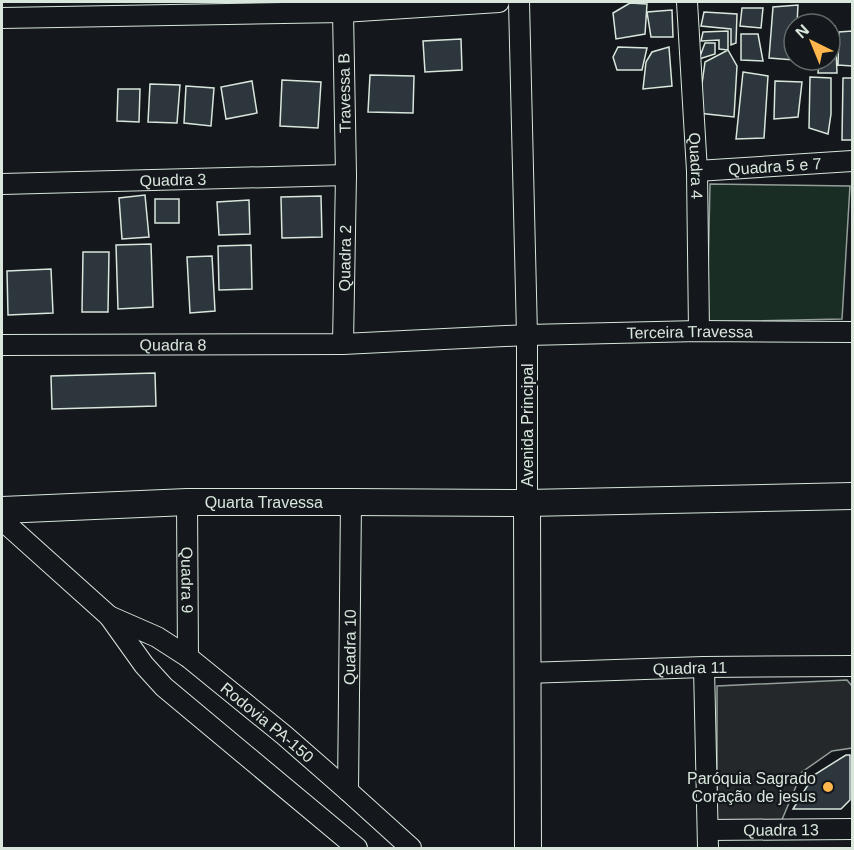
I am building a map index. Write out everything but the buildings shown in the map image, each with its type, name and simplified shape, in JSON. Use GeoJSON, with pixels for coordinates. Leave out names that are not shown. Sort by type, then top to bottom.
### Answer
{"type":"FeatureCollection","features":[{"type":"Feature","properties":{"kind":"street"},"geometry":{"type":"LineString","coordinates":[[2,18],[343,12],[499,2]]}},
{"type":"Feature","properties":{"kind":"street","name":"Avenida Principal"},"geometry":{"type":"LineString","coordinates":[[519,2],[527,335],[528,849]]}},
{"type":"Feature","properties":{"kind":"street","name":"Quadra 4"},"geometry":{"type":"LineString","coordinates":[[687,2],[697,171],[699,330]]}},
{"type":"Feature","properties":{"kind":"street","name":"Travessa B"},"geometry":{"type":"LineString","coordinates":[[343,12],[346,175]]}},
{"type":"Feature","properties":{"kind":"street","name":"Quadra 5 e 7"},"geometry":{"type":"LineString","coordinates":[[697,171],[852,161]]}},
{"type":"Feature","properties":{"kind":"street","name":"Quadra 3"},"geometry":{"type":"LineString","coordinates":[[2,184],[346,175]]}},
{"type":"Feature","properties":{"kind":"street","name":"Quadra 2"},"geometry":{"type":"LineString","coordinates":[[343,344],[346,175]]}},
{"type":"Feature","properties":{"kind":"street","name":"Terceira Travessa"},"geometry":{"type":"LineString","coordinates":[[527,335],[699,330],[852,332]]}},
{"type":"Feature","properties":{"kind":"street"},"geometry":{"type":"LineString","coordinates":[[343,344],[527,335]]}},
{"type":"Feature","properties":{"kind":"street","name":"Quadra 8"},"geometry":{"type":"LineString","coordinates":[[2,345],[343,344]]}},
{"type":"Feature","properties":{"kind":"street"},"geometry":{"type":"LineString","coordinates":[[526,503],[852,496]]}},
{"type":"Feature","properties":{"kind":"street","name":"Quarta Travessa"},"geometry":{"type":"LineString","coordinates":[[2,510],[187,502],[526,503]]}},
{"type":"Feature","properties":{"kind":"street","name":"Quadra 9"},"geometry":{"type":"LineString","coordinates":[[187,502],[188,657]]}},
{"type":"Feature","properties":{"kind":"street","name":"Quadra 10"},"geometry":{"type":"LineString","coordinates":[[348,791],[351,502]]}},
{"type":"Feature","properties":{"kind":"street","name":"Rodovia PA-150"},"geometry":{"type":"LineString","coordinates":[[2,519],[109,616],[144,665],[164,687],[357,849]]}},
{"type":"Feature","properties":{"kind":"street","name":"Rodovia PA-150"},"geometry":{"type":"LineString","coordinates":[[109,616],[157,637],[188,657],[284,735],[411,849]]}},
{"type":"Feature","properties":{"kind":"street","name":"Quadra 11"},"geometry":{"type":"LineString","coordinates":[[526,674],[704,667],[852,666]]}},
{"type":"Feature","properties":{"kind":"street"},"geometry":{"type":"LineString","coordinates":[[704,667],[709,839]]}},
{"type":"Feature","properties":{"kind":"street","name":"Quadra 13"},"geometry":{"type":"LineString","coordinates":[[709,839],[852,830]]}},
{"type":"Feature","properties":{"kind":"green space"},"geometry":{"type":"Polygon","coordinates":[[[710,184],[850,186],[842,319],[707,322],[710,184]]]}},
{"type":"Feature","properties":{"kind":"shaded area"},"geometry":{"type":"Polygon","coordinates":[[[847,680],[852,686],[852,748],[832,751],[802,772],[781,822],[717,821],[717,686],[847,680]]]}},
{"type":"Feature","properties":{"kind":"place","name":"Paróquia Sagrado Coração de jesus"},"geometry":{"type":"Point","coordinates":[828,787]}}]}
